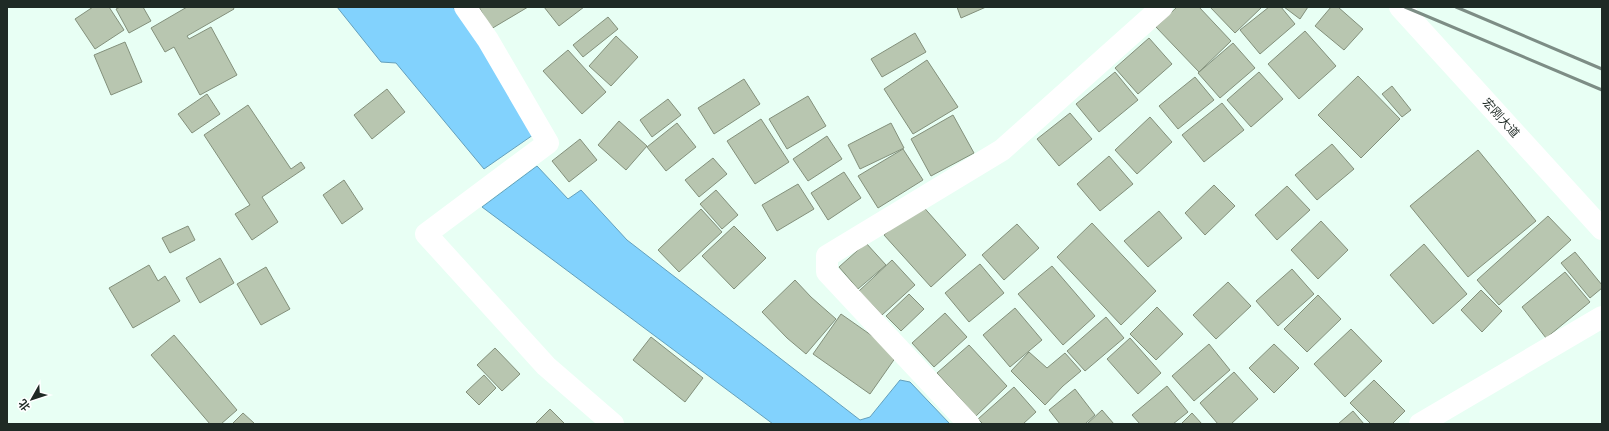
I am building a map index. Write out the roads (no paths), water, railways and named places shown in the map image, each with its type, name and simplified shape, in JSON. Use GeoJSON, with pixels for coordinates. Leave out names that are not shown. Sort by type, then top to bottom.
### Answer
{"type":"FeatureCollection","features":[{"type":"Feature","properties":{"kind":"street"},"geometry":{"type":"LineString","coordinates":[[465,7],[488,40],[548,143],[426,234],[546,366],[613,424]]}},
{"type":"Feature","properties":{"kind":"street"},"geometry":{"type":"LineString","coordinates":[[969,424],[827,272],[827,256],[1002,150],[1162,7]]}},
{"type":"Feature","properties":{"kind":"street","name":"宏刚大道"},"geometry":{"type":"LineString","coordinates":[[1400,7],[1602,229]]}},
{"type":"Feature","properties":{"kind":"street"},"geometry":{"type":"LineString","coordinates":[[1420,424],[1602,317]]}},
{"type":"Feature","properties":{"kind":"water"},"geometry":{"type":"Polygon","coordinates":[[[337,7],[453,7],[484,50],[533,135],[484,169],[396,63],[381,62],[337,7]]]}},
{"type":"Feature","properties":{"kind":"water"},"geometry":{"type":"Polygon","coordinates":[[[537,166],[568,199],[581,190],[627,240],[860,420],[870,417],[900,380],[910,382],[950,424],[773,424],[482,207],[537,166]]]}},
{"type":"Feature","properties":{"kind":"railway"},"geometry":{"type":"LineString","coordinates":[[1405,7],[1602,90]]}},
{"type":"Feature","properties":{"kind":"railway"},"geometry":{"type":"LineString","coordinates":[[1456,7],[1602,69]]}}]}
